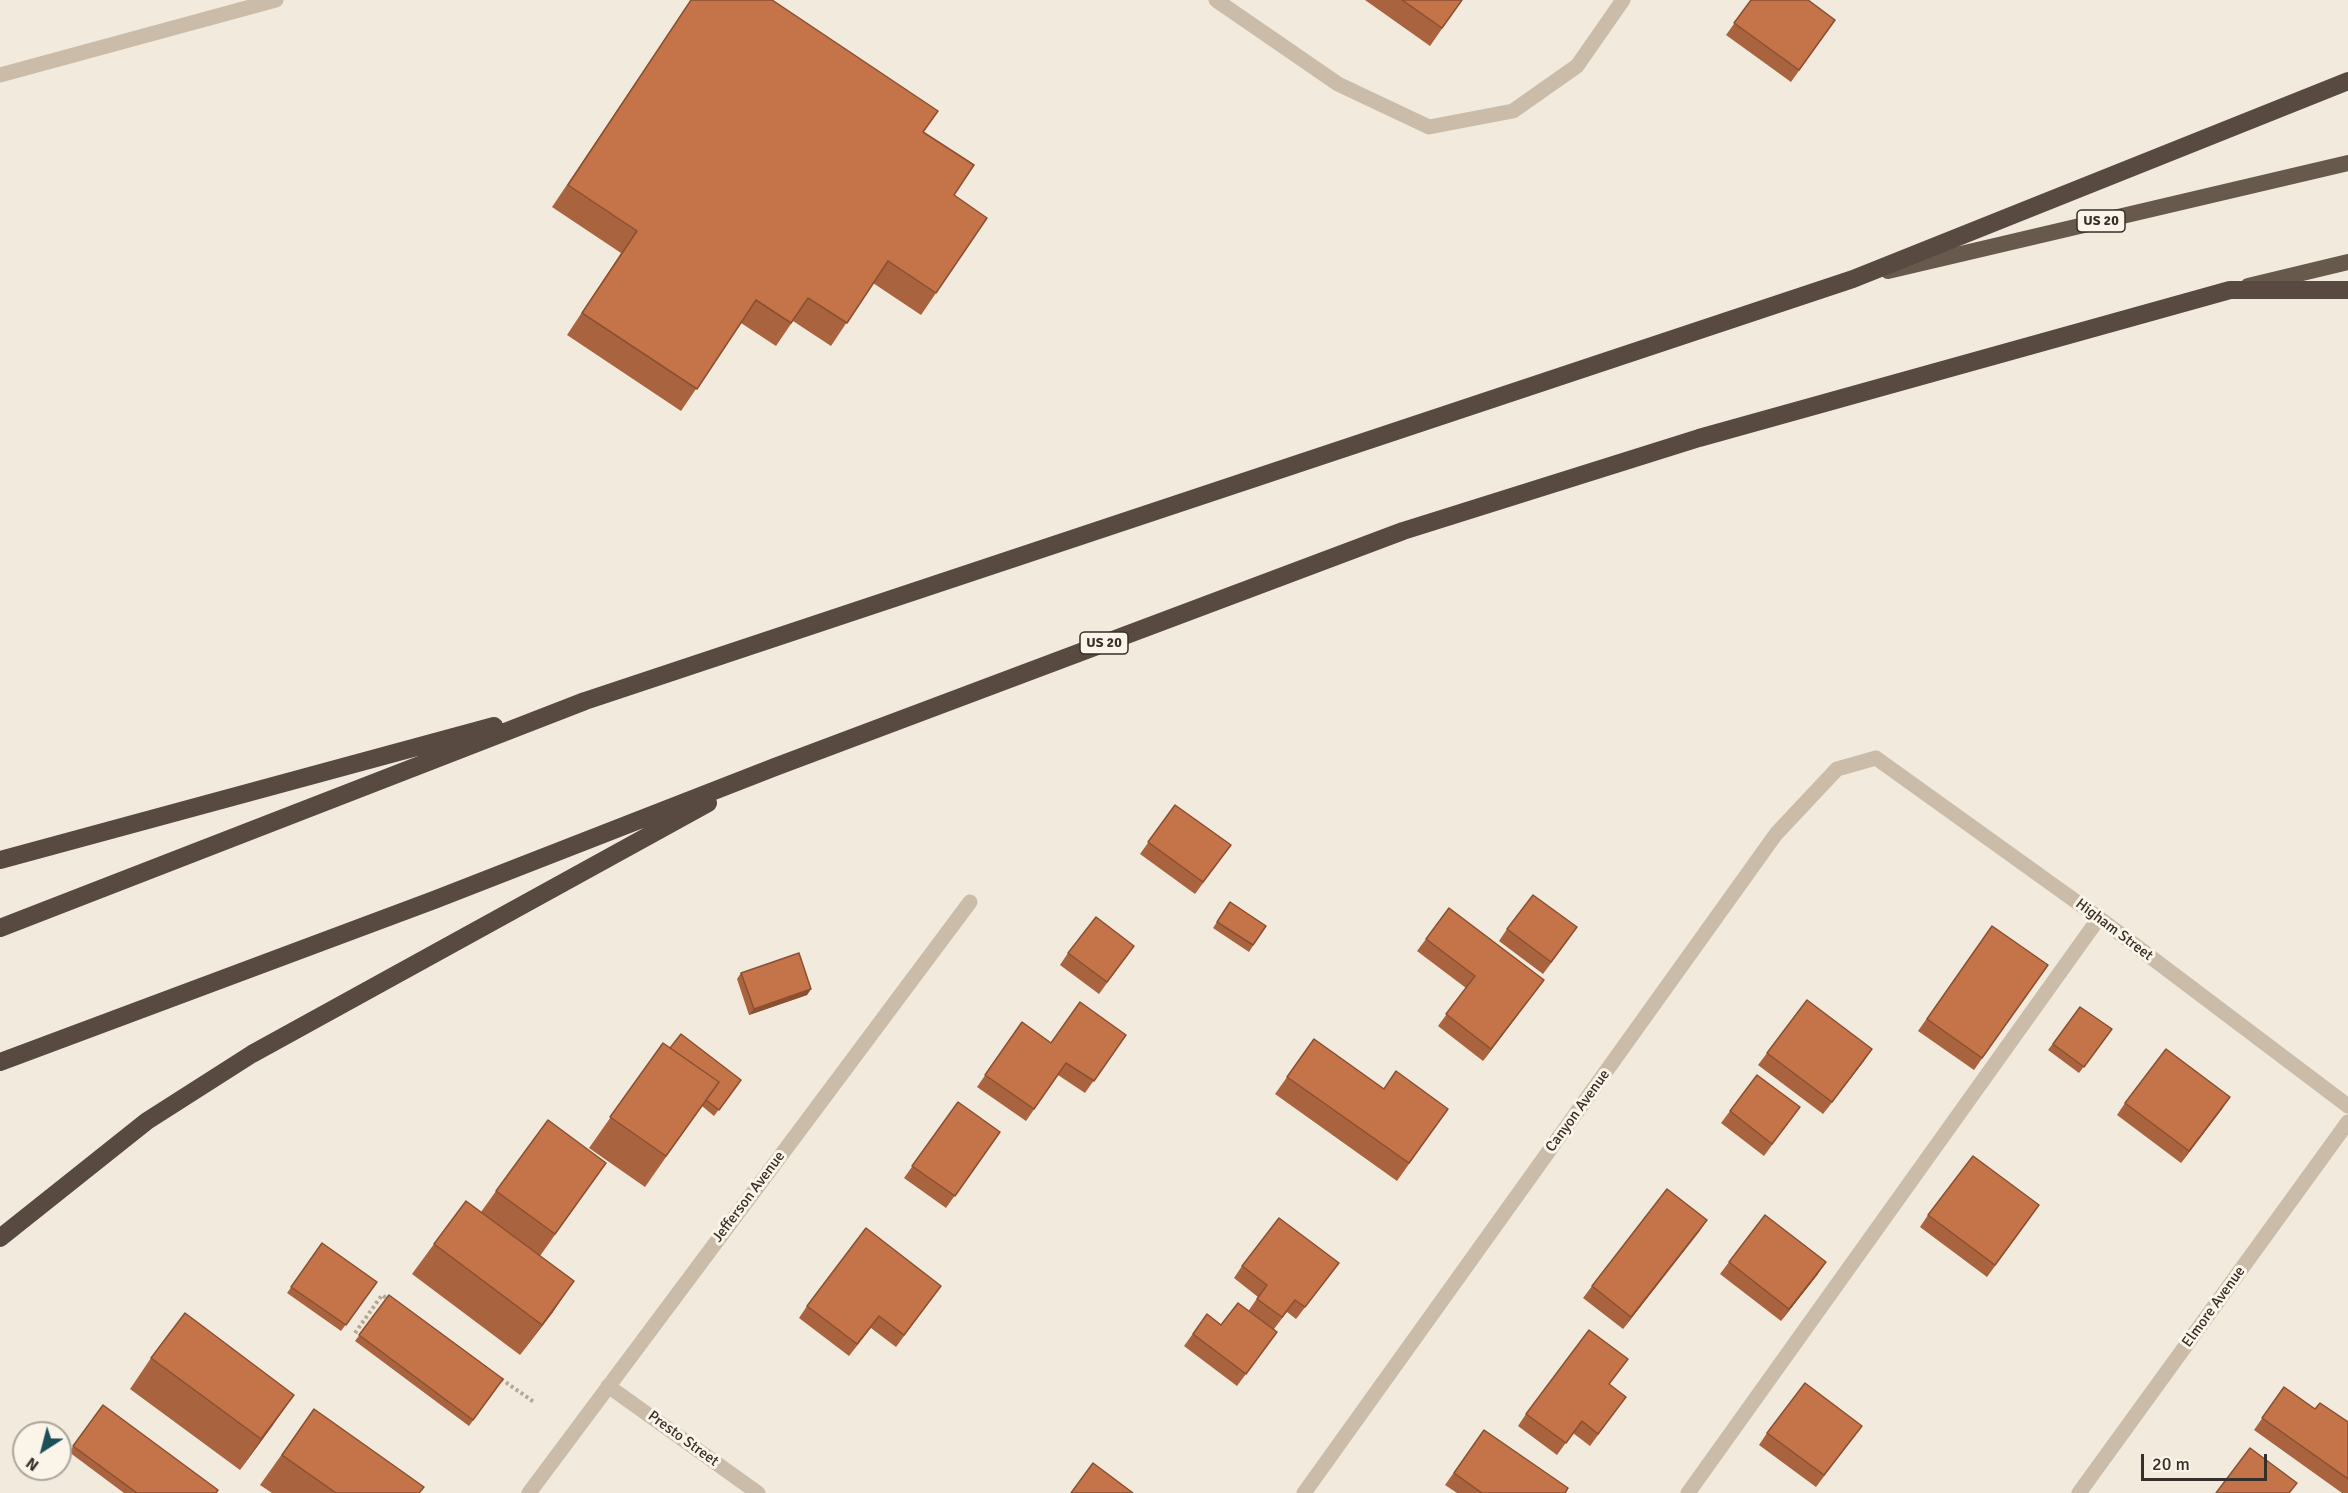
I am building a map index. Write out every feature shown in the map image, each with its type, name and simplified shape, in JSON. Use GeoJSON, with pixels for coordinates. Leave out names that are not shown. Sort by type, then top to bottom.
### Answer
{"type":"FeatureCollection","features":[{"type":"Feature","properties":{"kind":"highway"},"geometry":{"type":"LineString","coordinates":[[1853,279],[2348,81]]}},
{"type":"Feature","properties":{"kind":"highway","name":"US 20"},"geometry":{"type":"LineString","coordinates":[[0,928],[585,701],[1853,279],[2348,162]]}},
{"type":"Feature","properties":{"kind":"highway","name":"US 20"},"geometry":{"type":"LineString","coordinates":[[0,1062],[434,900],[775,767],[1403,531],[1699,438],[2230,290],[2348,262]]}},
{"type":"Feature","properties":{"kind":"highway"},"geometry":{"type":"LineString","coordinates":[[2230,290],[2348,290]]}},
{"type":"Feature","properties":{"kind":"highway"},"geometry":{"type":"LineString","coordinates":[[0,860],[585,701]]}},
{"type":"Feature","properties":{"kind":"highway"},"geometry":{"type":"LineString","coordinates":[[0,1238],[147,1121],[252,1054],[775,767]]}},
{"type":"Feature","properties":{"kind":"street"},"geometry":{"type":"LineString","coordinates":[[0,75],[276,0]]}},
{"type":"Feature","properties":{"kind":"street"},"geometry":{"type":"LineString","coordinates":[[1224,2],[1338,84],[1429,127],[1514,111],[1577,66],[1623,0]]}},
{"type":"Feature","properties":{"kind":"street","name":"Higham Street"},"geometry":{"type":"LineString","coordinates":[[1876,758],[2099,918],[2348,1106]]}},
{"type":"Feature","properties":{"kind":"street","name":"Canyon Avenue"},"geometry":{"type":"LineString","coordinates":[[1304,1493],[1776,834],[1837,769],[1876,758]]}},
{"type":"Feature","properties":{"kind":"street","name":"Jefferson Avenue"},"geometry":{"type":"LineString","coordinates":[[529,1493],[970,902]]}},
{"type":"Feature","properties":{"kind":"street"},"geometry":{"type":"LineString","coordinates":[[1688,1493],[2099,918]]}},
{"type":"Feature","properties":{"kind":"street","name":"Elmore Avenue"},"geometry":{"type":"LineString","coordinates":[[2079,1493],[2348,1122]]}},
{"type":"Feature","properties":{"kind":"street","name":"Presto Street"},"geometry":{"type":"LineString","coordinates":[[608,1386],[758,1493]]}},
{"type":"Feature","properties":{"kind":"path"},"geometry":{"type":"LineString","coordinates":[[356,1333],[382,1295],[392,1302]]}},
{"type":"Feature","properties":{"kind":"path"},"geometry":{"type":"LineString","coordinates":[[496,1376],[534,1402]]}},
{"type":"Feature","properties":{"kind":"building"},"geometry":{"type":"Polygon","coordinates":[[[691,0],[772,0],[938,111],[923,132],[974,165],[954,195],[987,218],[936,293],[888,261],[847,323],[808,298],[791,323],[756,300],[697,389],[582,313],[637,231],[568,185],[691,0]]]}},
{"type":"Feature","properties":{"kind":"building"},"geometry":{"type":"Polygon","coordinates":[[[1402,0],[1462,0],[1442,28],[1402,0]]]}},
{"type":"Feature","properties":{"kind":"building"},"geometry":{"type":"Polygon","coordinates":[[[1751,0],[1808,0],[1835,20],[1799,70],[1734,23],[1751,0]]]}},
{"type":"Feature","properties":{"kind":"building"},"geometry":{"type":"Polygon","coordinates":[[[1175,805],[1231,845],[1203,882],[1148,842],[1175,805]]]}},
{"type":"Feature","properties":{"kind":"building"},"geometry":{"type":"Polygon","coordinates":[[[1533,895],[1577,927],[1551,962],[1507,929],[1533,895]]]}},
{"type":"Feature","properties":{"kind":"building"},"geometry":{"type":"Polygon","coordinates":[[[1230,902],[1266,926],[1253,945],[1217,922],[1230,902]]]}},
{"type":"Feature","properties":{"kind":"building"},"geometry":{"type":"Polygon","coordinates":[[[1449,908],[1544,980],[1491,1049],[1446,1014],[1475,976],[1426,939],[1449,908]]]}},
{"type":"Feature","properties":{"kind":"building"},"geometry":{"type":"Polygon","coordinates":[[[1096,917],[1134,946],[1107,982],[1068,953],[1096,917]]]}},
{"type":"Feature","properties":{"kind":"building"},"geometry":{"type":"Polygon","coordinates":[[[1992,926],[2048,965],[1982,1058],[1927,1019],[1992,926]]]}},
{"type":"Feature","properties":{"kind":"building"},"geometry":{"type":"Polygon","coordinates":[[[799,953],[811,989],[754,1009],[741,973],[799,953]]]}},
{"type":"Feature","properties":{"kind":"building"},"geometry":{"type":"Polygon","coordinates":[[[1807,1000],[1872,1049],[1832,1102],[1767,1053],[1807,1000]]]}},
{"type":"Feature","properties":{"kind":"building"},"geometry":{"type":"Polygon","coordinates":[[[1080,1002],[1126,1035],[1094,1081],[1066,1063],[1034,1109],[985,1075],[1022,1022],[1051,1043],[1080,1002]]]}},
{"type":"Feature","properties":{"kind":"building"},"geometry":{"type":"Polygon","coordinates":[[[2080,1007],[2112,1029],[2084,1067],[2053,1044],[2080,1007]]]}},
{"type":"Feature","properties":{"kind":"building"},"geometry":{"type":"Polygon","coordinates":[[[681,1034],[741,1080],[719,1110],[706,1100],[719,1082],[670,1048],[681,1034]]]}},
{"type":"Feature","properties":{"kind":"building"},"geometry":{"type":"Polygon","coordinates":[[[1314,1039],[1384,1089],[1396,1071],[1448,1109],[1409,1163],[1287,1077],[1314,1039]]]}},
{"type":"Feature","properties":{"kind":"building"},"geometry":{"type":"Polygon","coordinates":[[[663,1043],[719,1082],[666,1156],[610,1117],[663,1043]]]}},
{"type":"Feature","properties":{"kind":"building"},"geometry":{"type":"Polygon","coordinates":[[[2166,1049],[2230,1097],[2189,1151],[2125,1103],[2166,1049]]]}},
{"type":"Feature","properties":{"kind":"building"},"geometry":{"type":"Polygon","coordinates":[[[1757,1075],[1800,1107],[1772,1144],[1730,1111],[1757,1075]]]}},
{"type":"Feature","properties":{"kind":"building"},"geometry":{"type":"Polygon","coordinates":[[[958,1102],[1000,1132],[955,1196],[912,1166],[958,1102]]]}},
{"type":"Feature","properties":{"kind":"building"},"geometry":{"type":"Polygon","coordinates":[[[548,1120],[606,1163],[555,1234],[496,1191],[548,1120]]]}},
{"type":"Feature","properties":{"kind":"building"},"geometry":{"type":"Polygon","coordinates":[[[1973,1156],[2039,1205],[1995,1265],[1928,1215],[1973,1156]]]}},
{"type":"Feature","properties":{"kind":"building"},"geometry":{"type":"Polygon","coordinates":[[[1667,1189],[1707,1220],[1631,1317],[1592,1286],[1667,1189]]]}},
{"type":"Feature","properties":{"kind":"building"},"geometry":{"type":"Polygon","coordinates":[[[466,1201],[574,1281],[542,1325],[434,1244],[466,1201]]]}},
{"type":"Feature","properties":{"kind":"building"},"geometry":{"type":"Polygon","coordinates":[[[1765,1215],[1826,1262],[1789,1309],[1729,1262],[1765,1215]]]}},
{"type":"Feature","properties":{"kind":"building"},"geometry":{"type":"Polygon","coordinates":[[[1279,1218],[1339,1263],[1305,1307],[1295,1300],[1282,1317],[1257,1299],[1267,1285],[1242,1266],[1279,1218]]]}},
{"type":"Feature","properties":{"kind":"building"},"geometry":{"type":"Polygon","coordinates":[[[866,1228],[941,1286],[904,1335],[879,1316],[857,1344],[807,1306],[866,1228]]]}},
{"type":"Feature","properties":{"kind":"building"},"geometry":{"type":"Polygon","coordinates":[[[322,1243],[377,1282],[346,1325],[291,1287],[322,1243]]]}},
{"type":"Feature","properties":{"kind":"building"},"geometry":{"type":"Polygon","coordinates":[[[389,1295],[503,1379],[473,1420],[359,1335],[389,1295]]]}},
{"type":"Feature","properties":{"kind":"building"},"geometry":{"type":"Polygon","coordinates":[[[1238,1303],[1277,1332],[1246,1374],[1193,1334],[1207,1314],[1221,1325],[1238,1303]]]}},
{"type":"Feature","properties":{"kind":"building"},"geometry":{"type":"Polygon","coordinates":[[[185,1313],[294,1395],[261,1439],[151,1358],[185,1313]]]}},
{"type":"Feature","properties":{"kind":"building"},"geometry":{"type":"Polygon","coordinates":[[[1589,1330],[1628,1359],[1609,1384],[1626,1397],[1598,1434],[1582,1421],[1566,1443],[1526,1414],[1589,1330]]]}},
{"type":"Feature","properties":{"kind":"building"},"geometry":{"type":"Polygon","coordinates":[[[1805,1383],[1862,1426],[1824,1475],[1767,1433],[1805,1383]]]}},
{"type":"Feature","properties":{"kind":"building"},"geometry":{"type":"Polygon","coordinates":[[[2284,1387],[2315,1409],[2320,1403],[2348,1422],[2348,1479],[2262,1418],[2284,1387]]]}},
{"type":"Feature","properties":{"kind":"building"},"geometry":{"type":"Polygon","coordinates":[[[103,1405],[218,1490],[216,1493],[137,1493],[73,1446],[103,1405]]]}},
{"type":"Feature","properties":{"kind":"building"},"geometry":{"type":"Polygon","coordinates":[[[314,1409],[424,1487],[419,1493],[336,1493],[282,1455],[314,1409]]]}},
{"type":"Feature","properties":{"kind":"building"},"geometry":{"type":"Polygon","coordinates":[[[1484,1430],[1568,1488],[1565,1493],[1482,1493],[1454,1473],[1484,1430]]]}},
{"type":"Feature","properties":{"kind":"building"},"geometry":{"type":"Polygon","coordinates":[[[2250,1448],[2297,1483],[2289,1493],[2216,1493],[2250,1448]]]}},
{"type":"Feature","properties":{"kind":"building"},"geometry":{"type":"Polygon","coordinates":[[[1093,1463],[1133,1493],[1071,1493],[1093,1463]]]}}]}
